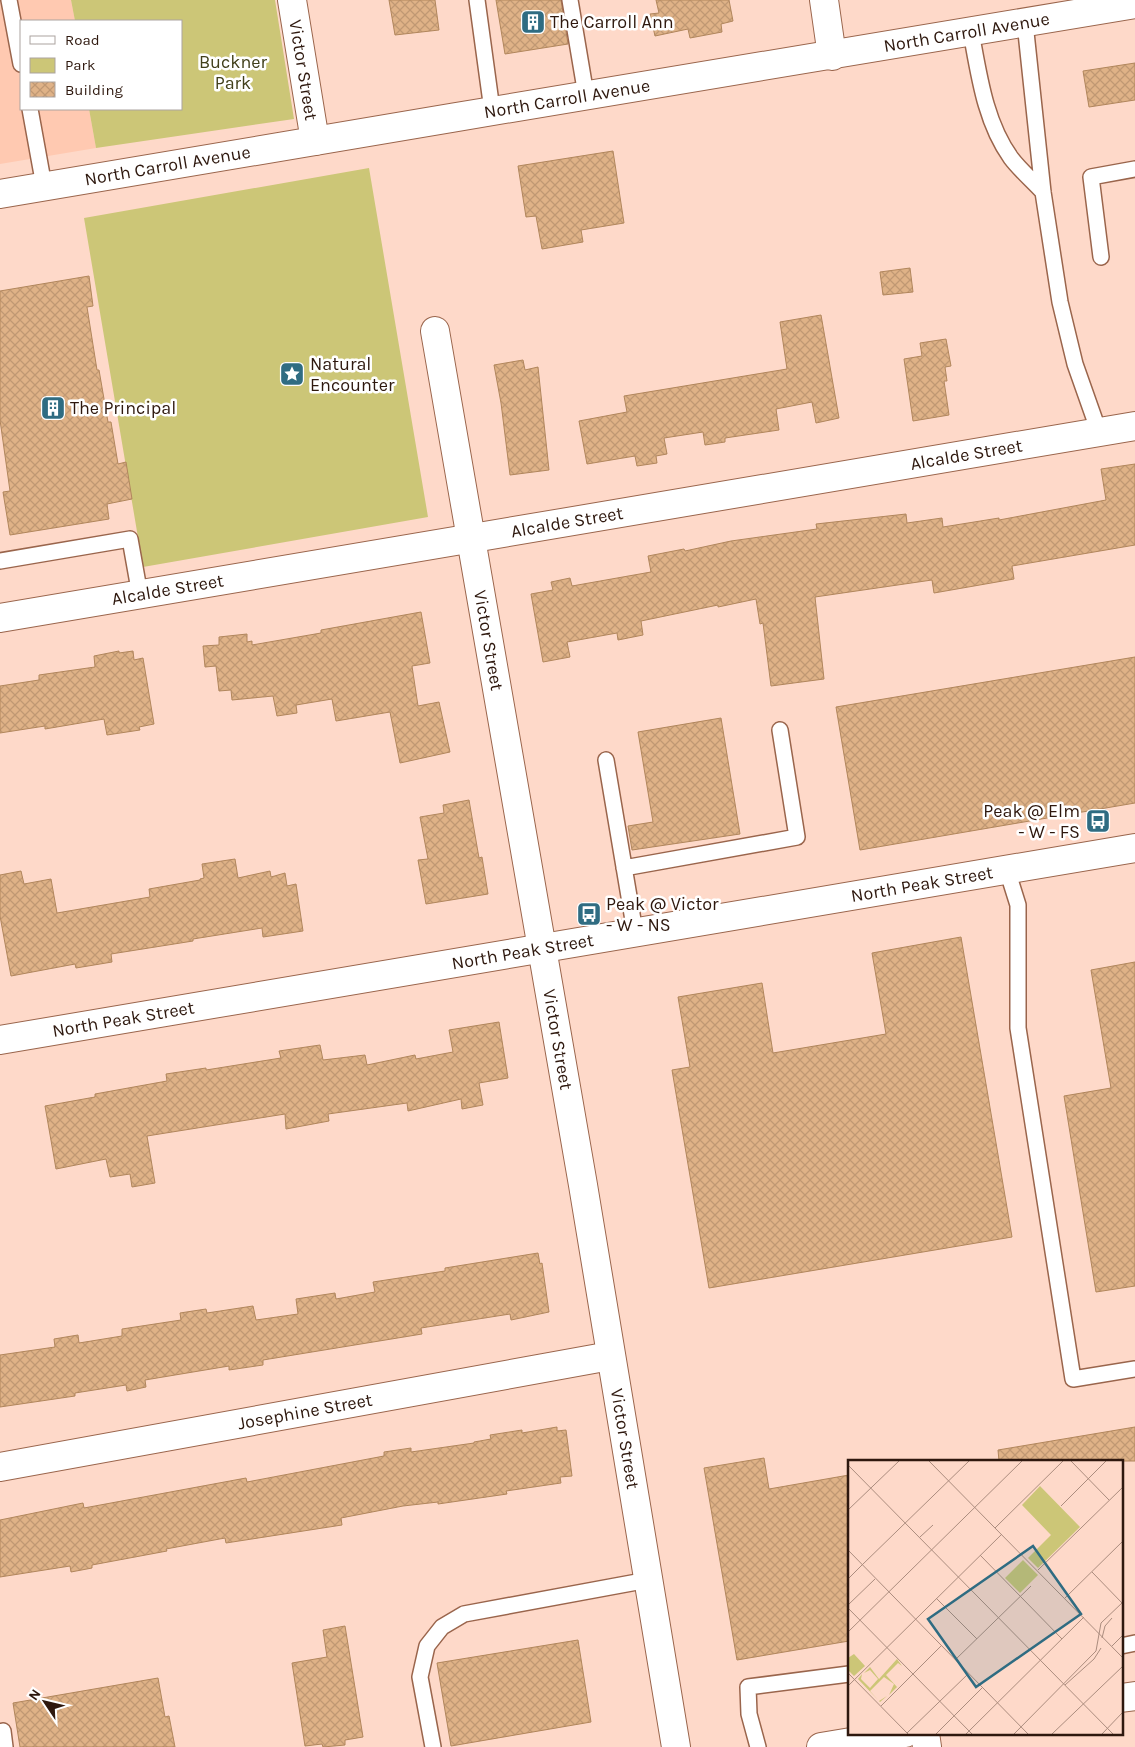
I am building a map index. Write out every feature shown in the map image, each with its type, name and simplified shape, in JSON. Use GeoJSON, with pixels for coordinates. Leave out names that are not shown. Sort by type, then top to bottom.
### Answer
{"type":"FeatureCollection","features":[{"type":"Feature","properties":{"kind":"street","name":"Victor Street"},"geometry":{"type":"LineString","coordinates":[[292,0],[315,140]]}},
{"type":"Feature","properties":{"kind":"street"},"geometry":{"type":"LineString","coordinates":[[824,0],[832,56]]}},
{"type":"Feature","properties":{"kind":"street","name":"North Carroll Avenue"},"geometry":{"type":"LineString","coordinates":[[0,194],[492,110],[832,56],[1135,4]]}},
{"type":"Feature","properties":{"kind":"street","name":"Victor Street"},"geometry":{"type":"LineString","coordinates":[[435,331],[583,1185],[676,1747]]}},
{"type":"Feature","properties":{"kind":"street","name":"Alcalde Street"},"geometry":{"type":"LineString","coordinates":[[0,618],[1135,426]]}},
{"type":"Feature","properties":{"kind":"street","name":"North Peak Street"},"geometry":{"type":"LineString","coordinates":[[0,1040],[1135,848]]}},
{"type":"Feature","properties":{"kind":"street","name":"Josephine Street"},"geometry":{"type":"LineString","coordinates":[[0,1467],[610,1356]]}},
{"type":"Feature","properties":{"kind":"street"},"geometry":{"type":"LineString","coordinates":[[1122,1698],[1135,1696]]}},
{"type":"Feature","properties":{"kind":"street"},"geometry":{"type":"LineString","coordinates":[[821,1747],[899,1734]]}},
{"type":"Feature","properties":{"kind":"street"},"geometry":{"type":"LineString","coordinates":[[925,1734],[927,1747]]}},
{"type":"Feature","properties":{"kind":"lane"},"geometry":{"type":"LineString","coordinates":[[9,0],[20,59]]}},
{"type":"Feature","properties":{"kind":"lane"},"geometry":{"type":"LineString","coordinates":[[477,0],[492,110]]}},
{"type":"Feature","properties":{"kind":"lane"},"geometry":{"type":"LineString","coordinates":[[570,0],[586,95]]}},
{"type":"Feature","properties":{"kind":"lane"},"geometry":{"type":"LineString","coordinates":[[1025,23],[1043,192],[1064,320],[1075,364],[1098,432]]}},
{"type":"Feature","properties":{"kind":"lane"},"geometry":{"type":"LineString","coordinates":[[971,32],[976,62],[992,124],[1011,158],[1043,192]]}},
{"type":"Feature","properties":{"kind":"lane"},"geometry":{"type":"LineString","coordinates":[[30,110],[44,186]]}},
{"type":"Feature","properties":{"kind":"lane"},"geometry":{"type":"LineString","coordinates":[[1101,257],[1091,177],[1135,169]]}},
{"type":"Feature","properties":{"kind":"lane"},"geometry":{"type":"LineString","coordinates":[[0,561],[130,539],[140,595]]}},
{"type":"Feature","properties":{"kind":"lane"},"geometry":{"type":"LineString","coordinates":[[624,868],[797,838],[780,730]]}},
{"type":"Feature","properties":{"kind":"lane"},"geometry":{"type":"LineString","coordinates":[[606,760],[636,932]]}},
{"type":"Feature","properties":{"kind":"lane"},"geometry":{"type":"LineString","coordinates":[[1007,870],[1018,905],[1018,1028],[1073,1379],[1135,1369]]}},
{"type":"Feature","properties":{"kind":"lane"},"geometry":{"type":"LineString","coordinates":[[433,1747],[420,1677],[427,1646],[442,1627],[464,1614],[648,1580]]}},
{"type":"Feature","properties":{"kind":"lane"},"geometry":{"type":"LineString","coordinates":[[1122,1646],[1135,1643]]}},
{"type":"Feature","properties":{"kind":"lane"},"geometry":{"type":"LineString","coordinates":[[758,1747],[749,1714],[748,1687],[848,1674]]}},
{"type":"Feature","properties":{"kind":"lane"},"geometry":{"type":"LineString","coordinates":[[0,1732],[3,1731],[5,1747]]}},
{"type":"Feature","properties":{"kind":"shaded area"},"geometry":{"type":"Polygon","coordinates":[[[0,0],[71,0],[75,20],[20,20],[20,110],[89,110],[96,148],[0,164],[0,0]]]}},
{"type":"Feature","properties":{"kind":"green space","name":"Buckner Park"},"geometry":{"type":"Polygon","coordinates":[[[71,0],[275,0],[294,119],[96,148],[89,110],[182,110],[182,20],[75,20],[71,0]]]}},
{"type":"Feature","properties":{"kind":"green space"},"geometry":{"type":"Polygon","coordinates":[[[369,168],[428,517],[143,567],[84,218],[369,168]]]}},
{"type":"Feature","properties":{"kind":"building"},"geometry":{"type":"Polygon","coordinates":[[[389,0],[435,0],[439,30],[395,35],[389,0]]]}},
{"type":"Feature","properties":{"kind":"building","name":"The Carroll Ann"},"geometry":{"type":"Polygon","coordinates":[[[496,0],[561,0],[568,44],[505,54],[496,0]]]}},
{"type":"Feature","properties":{"kind":"building"},"geometry":{"type":"Polygon","coordinates":[[[656,0],[729,0],[733,21],[721,24],[722,32],[690,38],[688,29],[655,36],[650,14],[659,13],[656,0]]]}},
{"type":"Feature","properties":{"kind":"building"},"geometry":{"type":"Polygon","coordinates":[[[1135,63],[1135,100],[1089,107],[1083,71],[1135,63]]]}},
{"type":"Feature","properties":{"kind":"building"},"geometry":{"type":"Polygon","coordinates":[[[613,151],[624,223],[581,230],[583,242],[542,249],[536,216],[526,217],[518,166],[613,151]]]}},
{"type":"Feature","properties":{"kind":"building"},"geometry":{"type":"Polygon","coordinates":[[[910,268],[913,292],[883,295],[880,272],[910,268]]]}},
{"type":"Feature","properties":{"kind":"building","name":"The Principal"},"geometry":{"type":"Polygon","coordinates":[[[89,276],[93,306],[87,307],[97,370],[99,370],[108,422],[111,422],[118,464],[126,462],[132,499],[107,504],[109,519],[10,535],[3,492],[10,491],[0,420],[0,291],[89,276]]]}},
{"type":"Feature","properties":{"kind":"building"},"geometry":{"type":"Polygon","coordinates":[[[821,315],[839,418],[816,423],[812,402],[776,409],[779,430],[725,438],[725,442],[705,445],[703,432],[664,438],[667,454],[656,456],[657,463],[637,466],[635,456],[587,464],[579,421],[627,412],[624,396],[787,369],[780,322],[821,315]]]}},
{"type":"Feature","properties":{"kind":"building"},"geometry":{"type":"Polygon","coordinates":[[[946,339],[951,366],[945,367],[947,381],[944,381],[949,415],[913,421],[904,359],[922,356],[920,343],[946,339]]]}},
{"type":"Feature","properties":{"kind":"building"},"geometry":{"type":"Polygon","coordinates":[[[523,360],[525,370],[538,367],[549,470],[510,475],[494,365],[523,360]]]}},
{"type":"Feature","properties":{"kind":"building"},"geometry":{"type":"Polygon","coordinates":[[[1135,464],[1135,545],[1012,566],[1014,579],[934,593],[932,580],[815,597],[824,679],[771,686],[763,623],[760,624],[756,599],[641,621],[643,635],[618,640],[617,633],[567,642],[570,657],[543,662],[531,594],[553,590],[551,582],[570,578],[572,586],[651,572],[648,556],[684,549],[685,551],[731,541],[817,529],[816,524],[906,514],[907,523],[942,518],[943,527],[999,518],[999,520],[1106,500],[1101,469],[1135,464]]]}},
{"type":"Feature","properties":{"kind":"building"},"geometry":{"type":"Polygon","coordinates":[[[421,612],[430,663],[412,666],[418,706],[439,702],[450,752],[400,763],[390,712],[336,721],[332,699],[296,705],[297,713],[277,716],[273,696],[232,700],[231,690],[219,691],[216,666],[205,667],[203,646],[219,645],[219,637],[247,634],[247,642],[252,641],[252,645],[421,612]]]}},
{"type":"Feature","properties":{"kind":"building"},"geometry":{"type":"Polygon","coordinates":[[[119,651],[119,653],[133,651],[134,660],[143,658],[154,724],[139,727],[140,730],[107,735],[104,719],[45,729],[45,726],[0,733],[0,686],[39,680],[39,675],[95,667],[94,656],[119,651]]]}},
{"type":"Feature","properties":{"kind":"building"},"geometry":{"type":"Polygon","coordinates":[[[1135,657],[1135,803],[860,850],[836,707],[1135,657]]]}},
{"type":"Feature","properties":{"kind":"building"},"geometry":{"type":"Polygon","coordinates":[[[721,718],[740,834],[632,850],[628,826],[653,822],[638,732],[721,718]]]}},
{"type":"Feature","properties":{"kind":"building"},"geometry":{"type":"Polygon","coordinates":[[[469,800],[479,858],[482,857],[488,894],[426,904],[418,860],[428,859],[420,817],[444,813],[443,805],[469,800]]]}},
{"type":"Feature","properties":{"kind":"building"},"geometry":{"type":"Polygon","coordinates":[[[235,859],[238,878],[270,871],[271,877],[285,873],[287,886],[296,884],[303,931],[263,937],[262,928],[111,954],[112,962],[76,968],[75,964],[11,976],[0,916],[0,875],[21,871],[24,884],[51,879],[57,913],[150,897],[149,889],[204,878],[202,864],[235,859]]]}},
{"type":"Feature","properties":{"kind":"building"},"geometry":{"type":"Polygon","coordinates":[[[961,937],[1012,1237],[709,1288],[672,1070],[690,1067],[678,997],[762,983],[773,1053],[886,1034],[872,953],[961,937]]]}},
{"type":"Feature","properties":{"kind":"building"},"geometry":{"type":"Polygon","coordinates":[[[1135,962],[1135,1286],[1096,1292],[1064,1096],[1111,1088],[1091,970],[1135,962]]]}},
{"type":"Feature","properties":{"kind":"building"},"geometry":{"type":"Polygon","coordinates":[[[499,1022],[508,1078],[479,1083],[483,1105],[462,1109],[461,1099],[408,1111],[407,1103],[328,1114],[329,1121],[286,1129],[285,1114],[147,1136],[155,1183],[132,1187],[130,1174],[110,1177],[106,1159],[56,1169],[45,1106],[95,1097],[95,1094],[167,1081],[166,1074],[206,1068],[206,1070],[281,1058],[279,1051],[320,1045],[323,1060],[365,1055],[367,1065],[415,1055],[416,1059],[453,1052],[449,1030],[499,1022]]]}},
{"type":"Feature","properties":{"kind":"building"},"geometry":{"type":"Polygon","coordinates":[[[538,1253],[540,1264],[542,1263],[549,1312],[511,1320],[510,1314],[421,1328],[422,1334],[263,1360],[263,1365],[229,1370],[229,1366],[145,1380],[146,1387],[127,1391],[126,1385],[75,1393],[75,1396],[0,1407],[0,1355],[55,1347],[54,1339],[78,1335],[79,1343],[122,1336],[122,1329],[181,1320],[180,1313],[206,1309],[207,1313],[253,1306],[256,1320],[298,1314],[296,1299],[335,1293],[336,1299],[375,1292],[373,1282],[445,1271],[445,1268],[538,1253]]]}},
{"type":"Feature","properties":{"kind":"building"},"geometry":{"type":"Polygon","coordinates":[[[557,1427],[557,1431],[566,1430],[572,1476],[560,1477],[561,1483],[506,1491],[507,1494],[438,1504],[438,1502],[403,1506],[341,1518],[342,1525],[226,1543],[225,1538],[92,1565],[92,1568],[71,1572],[70,1566],[0,1577],[0,1520],[83,1503],[84,1508],[246,1478],[247,1482],[384,1456],[384,1452],[411,1448],[411,1452],[474,1443],[491,1439],[490,1435],[522,1430],[522,1433],[557,1427]]]}},
{"type":"Feature","properties":{"kind":"building"},"geometry":{"type":"Polygon","coordinates":[[[1135,1427],[1135,1461],[999,1460],[998,1450],[1135,1427]]]}},
{"type":"Feature","properties":{"kind":"building"},"geometry":{"type":"Polygon","coordinates":[[[764,1458],[769,1489],[848,1475],[848,1641],[737,1660],[704,1468],[764,1458]]]}},
{"type":"Feature","properties":{"kind":"building"},"geometry":{"type":"Polygon","coordinates":[[[345,1626],[363,1737],[345,1740],[345,1745],[323,1747],[322,1744],[305,1746],[292,1663],[327,1657],[323,1630],[345,1626]]]}},
{"type":"Feature","properties":{"kind":"building"},"geometry":{"type":"Polygon","coordinates":[[[578,1640],[591,1722],[451,1746],[437,1663],[578,1640]]]}},
{"type":"Feature","properties":{"kind":"building"},"geometry":{"type":"Polygon","coordinates":[[[158,1678],[165,1717],[169,1716],[175,1747],[20,1747],[13,1703],[158,1678]]]}},
{"type":"Feature","properties":{"kind":"place","name":"The Carroll Ann"},"geometry":{"type":"Point","coordinates":[533,22]}},
{"type":"Feature","properties":{"kind":"place","name":"Natural Encounter"},"geometry":{"type":"Point","coordinates":[292,374]}},
{"type":"Feature","properties":{"kind":"place","name":"The Principal"},"geometry":{"type":"Point","coordinates":[53,408]}},
{"type":"Feature","properties":{"kind":"place","name":"Peak @ Elm - W - FS"},"geometry":{"type":"Point","coordinates":[1098,821]}},
{"type":"Feature","properties":{"kind":"place","name":"Peak @ Victor - W - NS"},"geometry":{"type":"Point","coordinates":[589,914]}}]}
